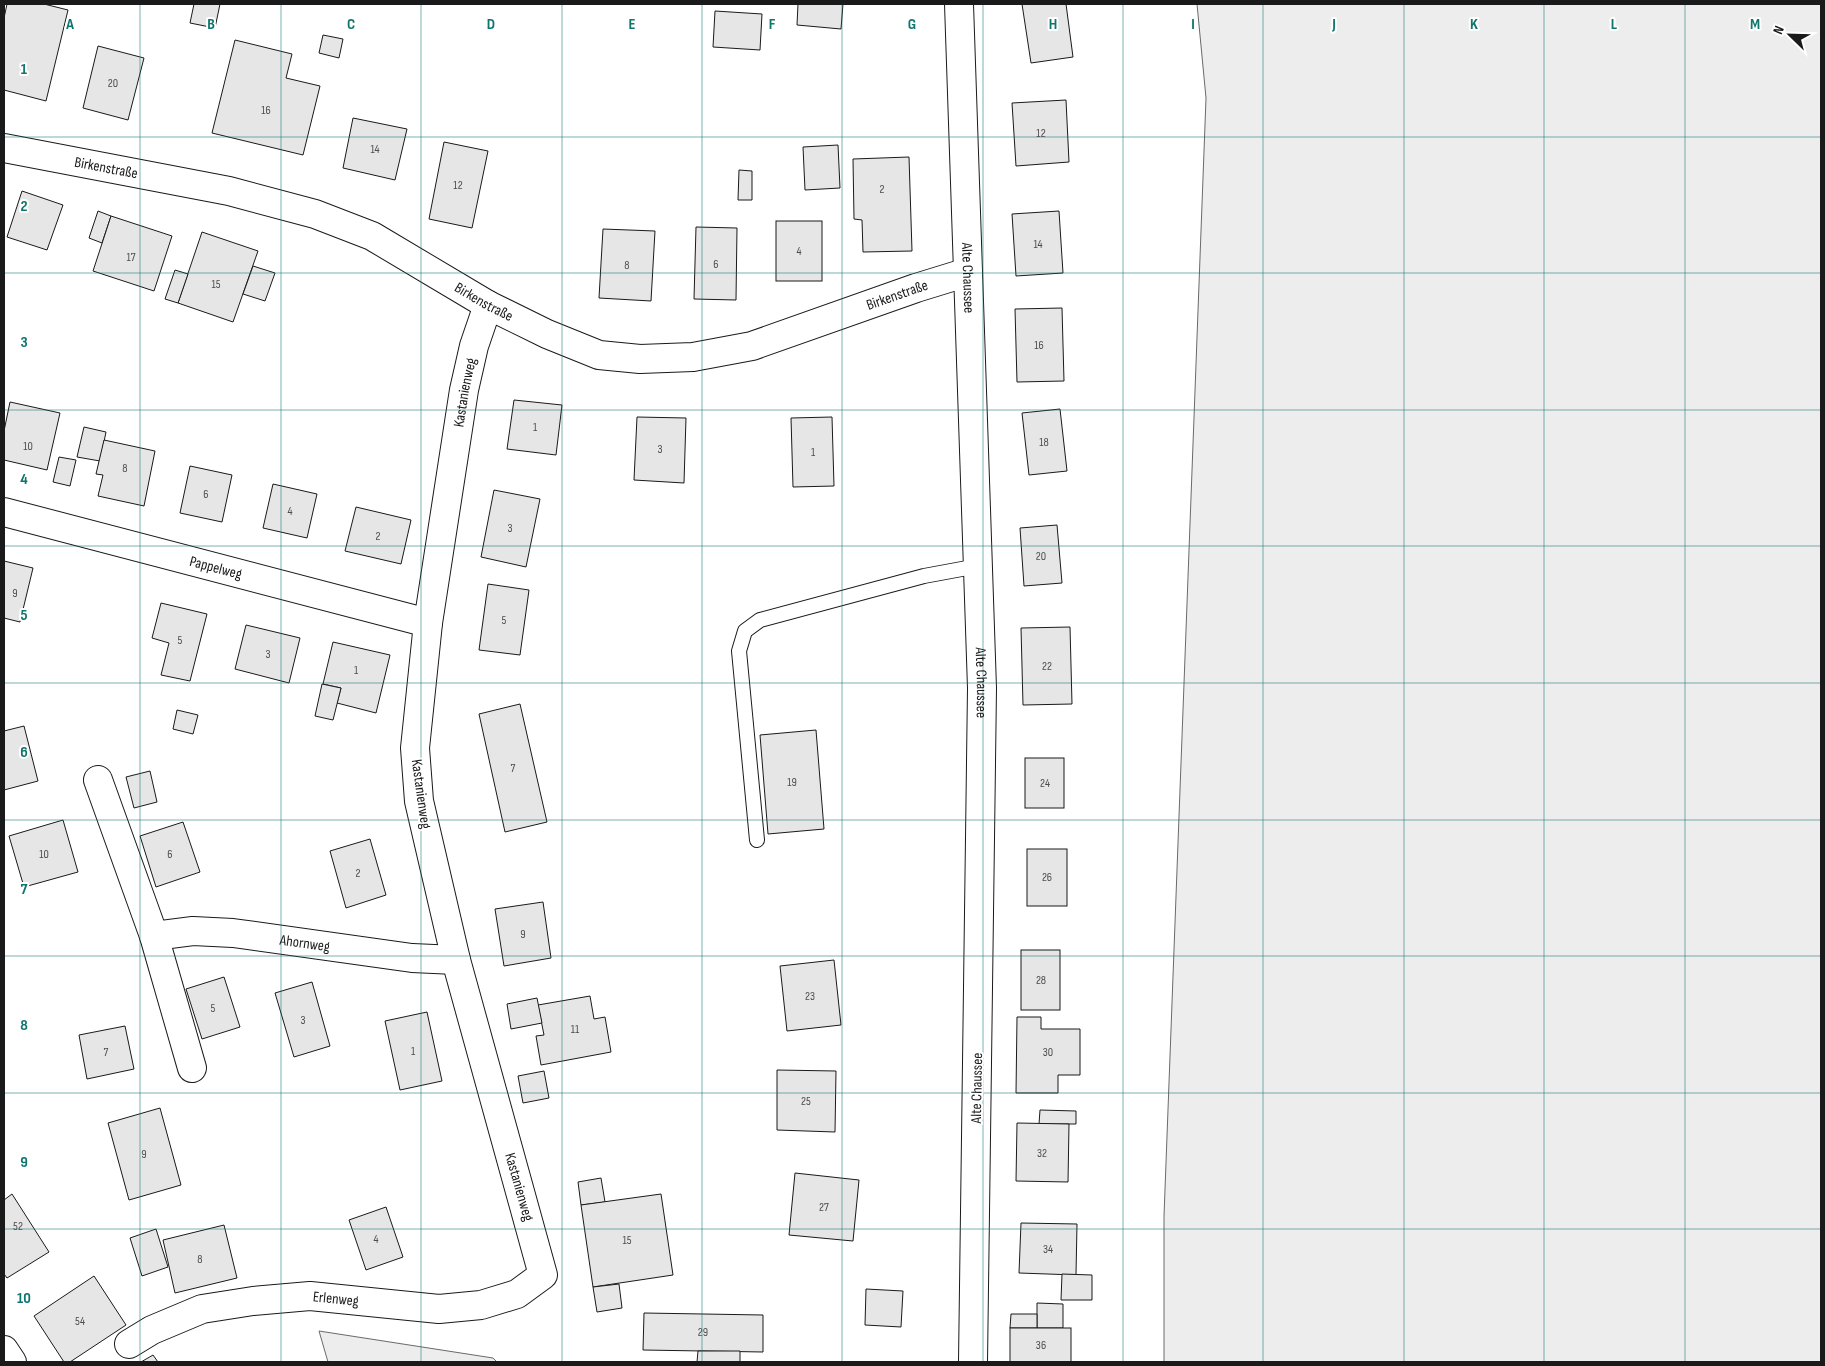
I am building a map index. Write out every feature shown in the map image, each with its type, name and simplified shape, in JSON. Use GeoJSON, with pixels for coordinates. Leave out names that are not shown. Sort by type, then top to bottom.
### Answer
{"type":"FeatureCollection","features":[{"type":"Feature","properties":{"kind":"street","name":"Alte Chaussee"},"geometry":{"type":"LineString","coordinates":[[959,4],[982,688],[973,1362]]}},
{"type":"Feature","properties":{"kind":"street","name":"Birkenstraße"},"geometry":{"type":"LineString","coordinates":[[4,148],[229,191],[315,214],[372,236],[488,305],[547,334],[599,354],[640,360],[693,357],[752,346],[916,288],[968,272]]}},
{"type":"Feature","properties":{"kind":"street","name":"Kastanienweg"},"geometry":{"type":"LineString","coordinates":[[488,305],[474,346],[464,390],[428,623],[414,748],[419,801],[456,960],[543,1275]]}},
{"type":"Feature","properties":{"kind":"street","name":"Pappelweg"},"geometry":{"type":"LineString","coordinates":[[4,512],[428,623]]}},
{"type":"Feature","properties":{"kind":"street"},"geometry":{"type":"LineString","coordinates":[[98,780],[154,936],[192,1068]]}},
{"type":"Feature","properties":{"kind":"street","name":"Ahornweg"},"geometry":{"type":"LineString","coordinates":[[154,936],[193,931],[233,933],[412,958],[456,960]]}},
{"type":"Feature","properties":{"kind":"street","name":"Erlenweg"},"geometry":{"type":"LineString","coordinates":[[129,1344],[152,1330],[202,1309],[253,1301],[310,1296],[439,1309],[481,1305],[517,1294],[543,1275]]}},
{"type":"Feature","properties":{"kind":"street"},"geometry":{"type":"LineString","coordinates":[[4,1350],[12,1362]]}},
{"type":"Feature","properties":{"kind":"lane"},"geometry":{"type":"LineString","coordinates":[[757,840],[739,650],[746,631],[760,620],[924,576],[978,566]]}},
{"type":"Feature","properties":{"kind":"shaded area"},"geometry":{"type":"Polygon","coordinates":[[[1197,4],[1821,4],[1821,1362],[1164,1362],[1164,1216],[1206,98],[1197,4]]]}},
{"type":"Feature","properties":{"kind":"shaded area"},"geometry":{"type":"Polygon","coordinates":[[[319,1331],[493,1358],[497,1362],[328,1362],[319,1331]]]}},
{"type":"Feature","properties":{"kind":"building"},"geometry":{"type":"Polygon","coordinates":[[[7,4],[44,4],[68,10],[46,101],[4,90],[4,18],[7,4]]]}},
{"type":"Feature","properties":{"kind":"building"},"geometry":{"type":"Polygon","coordinates":[[[194,4],[220,4],[215,28],[190,23],[194,4]]]}},
{"type":"Feature","properties":{"kind":"building"},"geometry":{"type":"Polygon","coordinates":[[[798,4],[843,4],[841,29],[797,25],[798,4]]]}},
{"type":"Feature","properties":{"kind":"building"},"geometry":{"type":"Polygon","coordinates":[[[1022,4],[1066,4],[1073,57],[1031,63],[1022,4]]]}},
{"type":"Feature","properties":{"kind":"building"},"geometry":{"type":"Polygon","coordinates":[[[715,11],[762,14],[760,50],[713,47],[715,11]]]}},
{"type":"Feature","properties":{"kind":"building"},"geometry":{"type":"Polygon","coordinates":[[[323,35],[343,39],[339,58],[319,53],[323,35]]]}},
{"type":"Feature","properties":{"kind":"building"},"geometry":{"type":"Polygon","coordinates":[[[235,40],[292,54],[286,78],[320,86],[303,155],[212,133],[235,40]]]}},
{"type":"Feature","properties":{"kind":"building"},"geometry":{"type":"Polygon","coordinates":[[[98,46],[144,58],[128,120],[83,108],[98,46]]]}},
{"type":"Feature","properties":{"kind":"building"},"geometry":{"type":"Polygon","coordinates":[[[1066,100],[1069,162],[1016,166],[1012,103],[1066,100]]]}},
{"type":"Feature","properties":{"kind":"building"},"geometry":{"type":"Polygon","coordinates":[[[353,118],[407,129],[395,180],[343,168],[353,118]]]}},
{"type":"Feature","properties":{"kind":"building"},"geometry":{"type":"Polygon","coordinates":[[[444,142],[488,151],[472,228],[429,219],[444,142]]]}},
{"type":"Feature","properties":{"kind":"building"},"geometry":{"type":"Polygon","coordinates":[[[838,145],[840,188],[805,190],[803,147],[838,145]]]}},
{"type":"Feature","properties":{"kind":"building"},"geometry":{"type":"Polygon","coordinates":[[[909,157],[912,251],[863,252],[862,220],[854,219],[853,159],[909,157]]]}},
{"type":"Feature","properties":{"kind":"building"},"geometry":{"type":"Polygon","coordinates":[[[739,170],[752,171],[752,200],[738,200],[739,170]]]}},
{"type":"Feature","properties":{"kind":"building"},"geometry":{"type":"Polygon","coordinates":[[[22,191],[63,205],[47,250],[7,237],[22,191]]]}},
{"type":"Feature","properties":{"kind":"building"},"geometry":{"type":"Polygon","coordinates":[[[98,211],[111,216],[102,243],[89,238],[98,211]]]}},
{"type":"Feature","properties":{"kind":"building"},"geometry":{"type":"Polygon","coordinates":[[[1059,211],[1063,273],[1016,276],[1012,214],[1059,211]]]}},
{"type":"Feature","properties":{"kind":"building"},"geometry":{"type":"Polygon","coordinates":[[[111,216],[172,236],[154,291],[93,271],[111,216]]]}},
{"type":"Feature","properties":{"kind":"building"},"geometry":{"type":"Polygon","coordinates":[[[776,221],[822,221],[822,281],[776,281],[776,221]]]}},
{"type":"Feature","properties":{"kind":"building"},"geometry":{"type":"Polygon","coordinates":[[[696,227],[737,228],[736,300],[694,299],[696,227]]]}},
{"type":"Feature","properties":{"kind":"building"},"geometry":{"type":"Polygon","coordinates":[[[603,229],[655,231],[651,301],[599,298],[603,229]]]}},
{"type":"Feature","properties":{"kind":"building"},"geometry":{"type":"Polygon","coordinates":[[[202,232],[258,251],[233,322],[178,303],[202,232]]]}},
{"type":"Feature","properties":{"kind":"building"},"geometry":{"type":"Polygon","coordinates":[[[253,266],[275,273],[265,301],[243,294],[253,266]]]}},
{"type":"Feature","properties":{"kind":"building"},"geometry":{"type":"Polygon","coordinates":[[[175,270],[188,274],[178,303],[165,299],[175,270]]]}},
{"type":"Feature","properties":{"kind":"building"},"geometry":{"type":"Polygon","coordinates":[[[1062,308],[1064,381],[1017,382],[1015,309],[1062,308]]]}},
{"type":"Feature","properties":{"kind":"building"},"geometry":{"type":"Polygon","coordinates":[[[514,400],[562,405],[556,455],[507,449],[514,400]]]}},
{"type":"Feature","properties":{"kind":"building"},"geometry":{"type":"Polygon","coordinates":[[[10,402],[60,413],[47,470],[4,460],[4,431],[10,402]]]}},
{"type":"Feature","properties":{"kind":"building"},"geometry":{"type":"Polygon","coordinates":[[[1060,409],[1067,471],[1029,475],[1022,413],[1060,409]]]}},
{"type":"Feature","properties":{"kind":"building"},"geometry":{"type":"Polygon","coordinates":[[[637,417],[686,418],[684,483],[634,480],[637,417]]]}},
{"type":"Feature","properties":{"kind":"building"},"geometry":{"type":"Polygon","coordinates":[[[832,417],[834,486],[793,487],[791,418],[832,417]]]}},
{"type":"Feature","properties":{"kind":"building"},"geometry":{"type":"Polygon","coordinates":[[[84,427],[106,432],[100,461],[77,457],[84,427]]]}},
{"type":"Feature","properties":{"kind":"building"},"geometry":{"type":"Polygon","coordinates":[[[104,440],[155,451],[144,506],[98,496],[103,475],[96,474],[104,440]]]}},
{"type":"Feature","properties":{"kind":"building"},"geometry":{"type":"Polygon","coordinates":[[[59,457],[76,460],[70,486],[53,482],[59,457]]]}},
{"type":"Feature","properties":{"kind":"building"},"geometry":{"type":"Polygon","coordinates":[[[190,466],[232,475],[222,522],[180,513],[190,466]]]}},
{"type":"Feature","properties":{"kind":"building"},"geometry":{"type":"Polygon","coordinates":[[[273,484],[317,494],[307,538],[263,528],[273,484]]]}},
{"type":"Feature","properties":{"kind":"building"},"geometry":{"type":"Polygon","coordinates":[[[494,490],[540,499],[526,567],[481,557],[494,490]]]}},
{"type":"Feature","properties":{"kind":"building"},"geometry":{"type":"Polygon","coordinates":[[[356,507],[411,520],[401,564],[345,551],[356,507]]]}},
{"type":"Feature","properties":{"kind":"building"},"geometry":{"type":"Polygon","coordinates":[[[1057,525],[1062,583],[1024,586],[1020,528],[1057,525]]]}},
{"type":"Feature","properties":{"kind":"building"},"geometry":{"type":"Polygon","coordinates":[[[4,561],[33,568],[20,622],[4,618],[4,561]]]}},
{"type":"Feature","properties":{"kind":"building"},"geometry":{"type":"Polygon","coordinates":[[[488,584],[529,590],[520,655],[479,650],[488,584]]]}},
{"type":"Feature","properties":{"kind":"building"},"geometry":{"type":"Polygon","coordinates":[[[161,603],[207,614],[190,681],[161,675],[169,643],[152,638],[161,603]]]}},
{"type":"Feature","properties":{"kind":"building"},"geometry":{"type":"Polygon","coordinates":[[[246,625],[300,638],[289,683],[235,669],[246,625]]]}},
{"type":"Feature","properties":{"kind":"building"},"geometry":{"type":"Polygon","coordinates":[[[1070,627],[1072,704],[1023,705],[1021,628],[1070,627]]]}},
{"type":"Feature","properties":{"kind":"building"},"geometry":{"type":"Polygon","coordinates":[[[333,642],[390,655],[376,713],[337,703],[341,688],[323,684],[333,642]]]}},
{"type":"Feature","properties":{"kind":"building"},"geometry":{"type":"Polygon","coordinates":[[[322,684],[341,688],[333,720],[315,716],[322,684]]]}},
{"type":"Feature","properties":{"kind":"building"},"geometry":{"type":"Polygon","coordinates":[[[520,704],[547,822],[505,832],[479,714],[520,704]]]}},
{"type":"Feature","properties":{"kind":"building"},"geometry":{"type":"Polygon","coordinates":[[[177,710],[198,715],[193,734],[173,729],[177,710]]]}},
{"type":"Feature","properties":{"kind":"building"},"geometry":{"type":"Polygon","coordinates":[[[24,726],[38,781],[4,790],[4,731],[24,726]]]}},
{"type":"Feature","properties":{"kind":"building"},"geometry":{"type":"Polygon","coordinates":[[[816,730],[824,829],[768,834],[760,735],[816,730]]]}},
{"type":"Feature","properties":{"kind":"building"},"geometry":{"type":"Polygon","coordinates":[[[1025,758],[1064,758],[1064,808],[1025,808],[1025,758]]]}},
{"type":"Feature","properties":{"kind":"building"},"geometry":{"type":"Polygon","coordinates":[[[150,771],[157,802],[134,808],[126,777],[150,771]]]}},
{"type":"Feature","properties":{"kind":"building"},"geometry":{"type":"Polygon","coordinates":[[[63,820],[78,872],[24,887],[9,836],[63,820]]]}},
{"type":"Feature","properties":{"kind":"building"},"geometry":{"type":"Polygon","coordinates":[[[183,822],[200,872],[156,887],[140,836],[183,822]]]}},
{"type":"Feature","properties":{"kind":"building"},"geometry":{"type":"Polygon","coordinates":[[[370,839],[386,895],[346,908],[330,851],[370,839]]]}},
{"type":"Feature","properties":{"kind":"building"},"geometry":{"type":"Polygon","coordinates":[[[1027,849],[1067,849],[1067,906],[1027,906],[1027,849]]]}},
{"type":"Feature","properties":{"kind":"building"},"geometry":{"type":"Polygon","coordinates":[[[543,902],[551,958],[504,966],[495,909],[543,902]]]}},
{"type":"Feature","properties":{"kind":"building"},"geometry":{"type":"Polygon","coordinates":[[[1021,950],[1060,950],[1060,1010],[1021,1010],[1021,950]]]}},
{"type":"Feature","properties":{"kind":"building"},"geometry":{"type":"Polygon","coordinates":[[[834,960],[841,1025],[787,1031],[780,966],[834,960]]]}},
{"type":"Feature","properties":{"kind":"building"},"geometry":{"type":"Polygon","coordinates":[[[224,977],[240,1027],[202,1039],[186,989],[224,977]]]}},
{"type":"Feature","properties":{"kind":"building"},"geometry":{"type":"Polygon","coordinates":[[[312,982],[330,1046],[294,1057],[275,993],[312,982]]]}},
{"type":"Feature","properties":{"kind":"building"},"geometry":{"type":"Polygon","coordinates":[[[590,996],[594,1019],[605,1017],[611,1052],[541,1065],[536,1036],[544,1035],[538,1005],[590,996]]]}},
{"type":"Feature","properties":{"kind":"building"},"geometry":{"type":"Polygon","coordinates":[[[537,998],[542,1023],[511,1029],[507,1004],[537,998]]]}},
{"type":"Feature","properties":{"kind":"building"},"geometry":{"type":"Polygon","coordinates":[[[427,1012],[442,1081],[400,1090],[385,1021],[427,1012]]]}},
{"type":"Feature","properties":{"kind":"building"},"geometry":{"type":"Polygon","coordinates":[[[1017,1017],[1041,1017],[1041,1029],[1080,1029],[1080,1075],[1058,1075],[1058,1093],[1016,1093],[1017,1017]]]}},
{"type":"Feature","properties":{"kind":"building"},"geometry":{"type":"Polygon","coordinates":[[[125,1026],[134,1069],[87,1079],[79,1035],[125,1026]]]}},
{"type":"Feature","properties":{"kind":"building"},"geometry":{"type":"Polygon","coordinates":[[[777,1070],[836,1071],[835,1132],[777,1130],[777,1070]]]}},
{"type":"Feature","properties":{"kind":"building"},"geometry":{"type":"Polygon","coordinates":[[[544,1071],[549,1098],[523,1103],[518,1076],[544,1071]]]}},
{"type":"Feature","properties":{"kind":"building"},"geometry":{"type":"Polygon","coordinates":[[[160,1108],[181,1185],[129,1200],[108,1123],[160,1108]]]}},
{"type":"Feature","properties":{"kind":"building"},"geometry":{"type":"Polygon","coordinates":[[[1040,1110],[1076,1111],[1076,1124],[1039,1124],[1040,1110]]]}},
{"type":"Feature","properties":{"kind":"building"},"geometry":{"type":"Polygon","coordinates":[[[1017,1123],[1069,1124],[1068,1182],[1016,1181],[1017,1123]]]}},
{"type":"Feature","properties":{"kind":"building"},"geometry":{"type":"Polygon","coordinates":[[[795,1173],[859,1180],[853,1241],[789,1235],[795,1173]]]}},
{"type":"Feature","properties":{"kind":"building"},"geometry":{"type":"Polygon","coordinates":[[[601,1178],[605,1202],[581,1205],[578,1182],[601,1178]]]}},
{"type":"Feature","properties":{"kind":"building"},"geometry":{"type":"Polygon","coordinates":[[[12,1194],[49,1252],[7,1278],[4,1274],[4,1200],[12,1194]]]}},
{"type":"Feature","properties":{"kind":"building"},"geometry":{"type":"Polygon","coordinates":[[[661,1194],[673,1275],[593,1287],[581,1205],[661,1194]]]}},
{"type":"Feature","properties":{"kind":"building"},"geometry":{"type":"Polygon","coordinates":[[[386,1207],[403,1257],[366,1270],[349,1220],[386,1207]]]}},
{"type":"Feature","properties":{"kind":"building"},"geometry":{"type":"Polygon","coordinates":[[[1021,1223],[1077,1224],[1076,1275],[1019,1273],[1021,1223]]]}},
{"type":"Feature","properties":{"kind":"building"},"geometry":{"type":"Polygon","coordinates":[[[224,1225],[237,1278],[175,1293],[163,1240],[224,1225]]]}},
{"type":"Feature","properties":{"kind":"building"},"geometry":{"type":"Polygon","coordinates":[[[156,1229],[168,1267],[142,1276],[130,1238],[156,1229]]]}},
{"type":"Feature","properties":{"kind":"building"},"geometry":{"type":"Polygon","coordinates":[[[1062,1274],[1092,1275],[1092,1300],[1061,1300],[1062,1274]]]}},
{"type":"Feature","properties":{"kind":"building"},"geometry":{"type":"Polygon","coordinates":[[[94,1276],[126,1325],[70,1362],[64,1362],[34,1316],[94,1276]]]}},
{"type":"Feature","properties":{"kind":"building"},"geometry":{"type":"Polygon","coordinates":[[[619,1284],[622,1308],[597,1312],[593,1287],[619,1284]]]}},
{"type":"Feature","properties":{"kind":"building"},"geometry":{"type":"Polygon","coordinates":[[[866,1289],[903,1291],[901,1327],[865,1325],[866,1289]]]}},
{"type":"Feature","properties":{"kind":"building"},"geometry":{"type":"Polygon","coordinates":[[[1037,1303],[1063,1304],[1063,1328],[1037,1328],[1037,1303]]]}},
{"type":"Feature","properties":{"kind":"building"},"geometry":{"type":"Polygon","coordinates":[[[644,1313],[763,1315],[763,1352],[643,1350],[644,1313]]]}},
{"type":"Feature","properties":{"kind":"building"},"geometry":{"type":"Polygon","coordinates":[[[1011,1314],[1037,1314],[1037,1328],[1010,1328],[1011,1314]]]}},
{"type":"Feature","properties":{"kind":"building"},"geometry":{"type":"Polygon","coordinates":[[[1010,1328],[1071,1328],[1071,1362],[1010,1362],[1010,1328]]]}},
{"type":"Feature","properties":{"kind":"building"},"geometry":{"type":"Polygon","coordinates":[[[698,1351],[740,1351],[740,1362],[697,1362],[698,1351]]]}},
{"type":"Feature","properties":{"kind":"building"},"geometry":{"type":"Polygon","coordinates":[[[153,1355],[158,1362],[141,1362],[153,1355]]]}}]}
